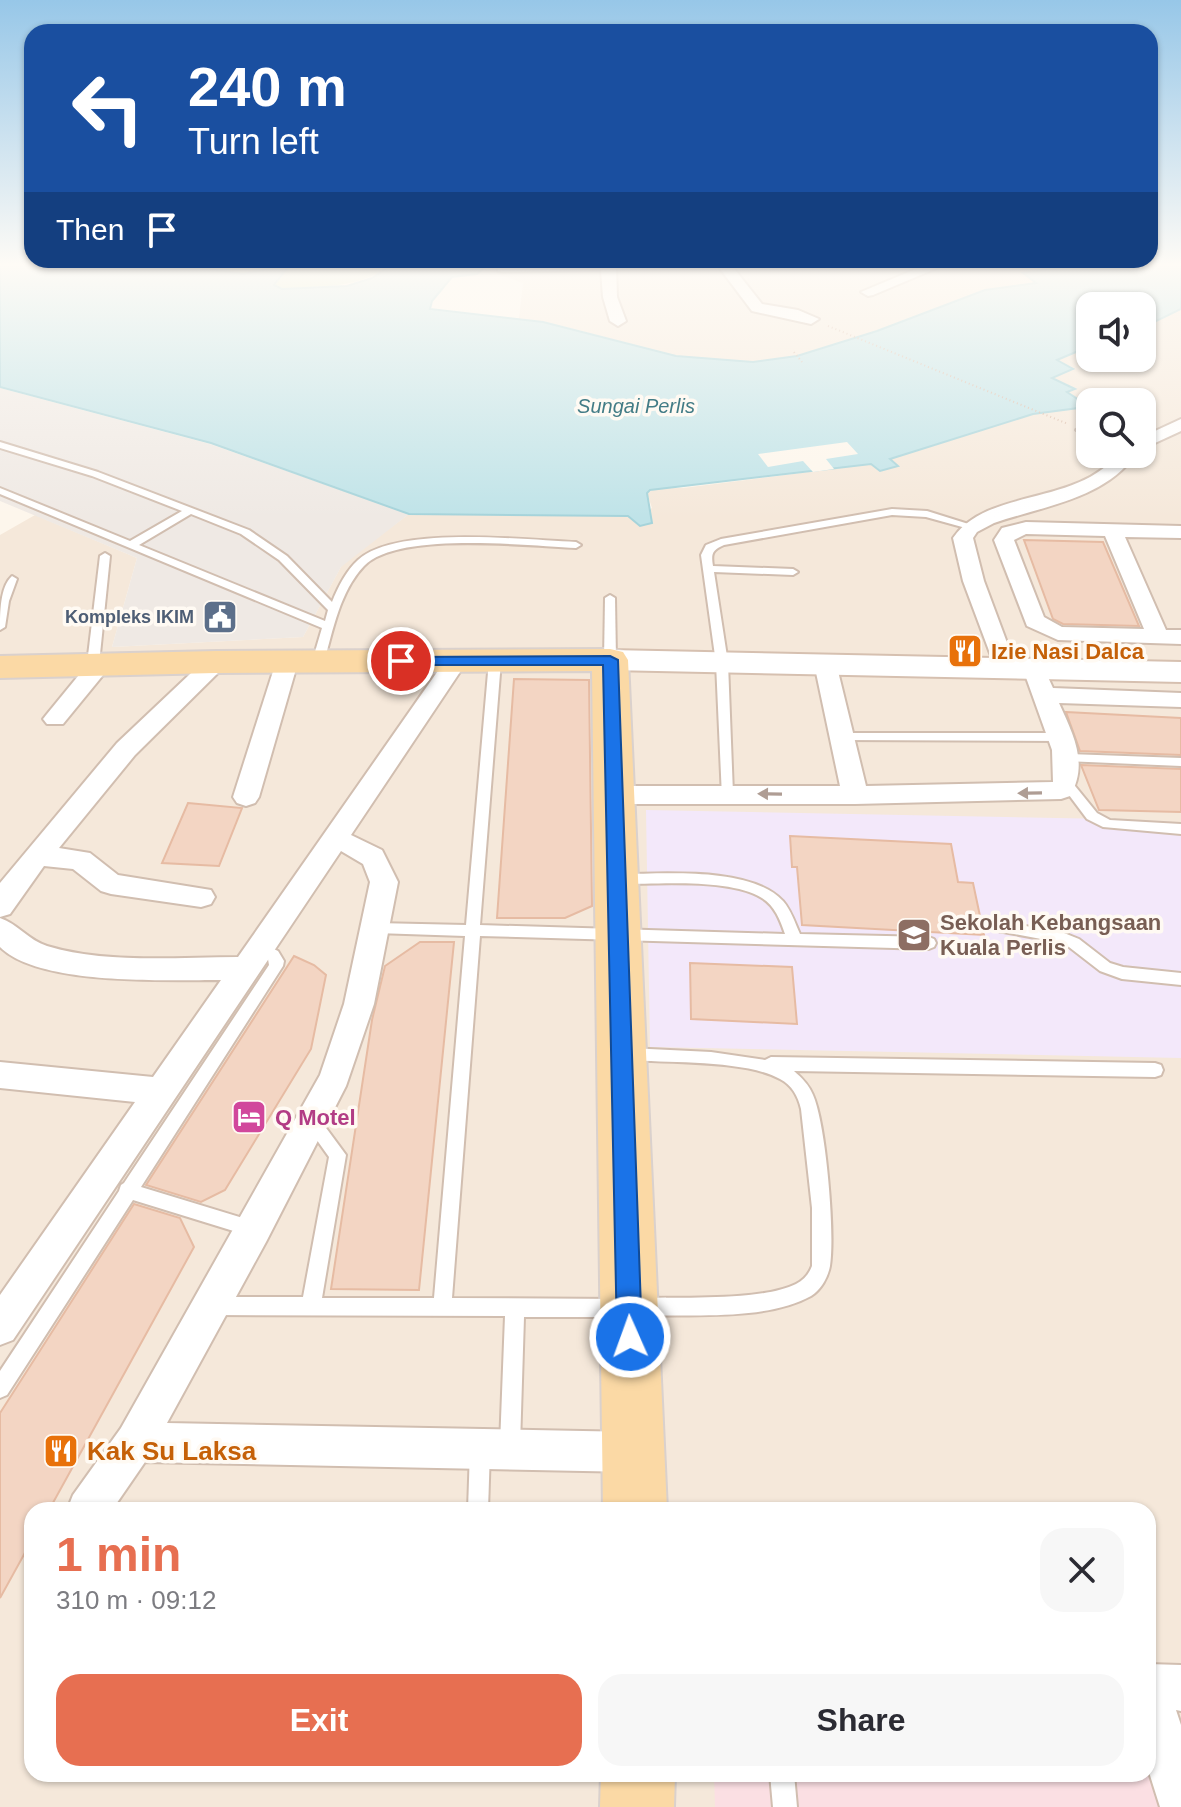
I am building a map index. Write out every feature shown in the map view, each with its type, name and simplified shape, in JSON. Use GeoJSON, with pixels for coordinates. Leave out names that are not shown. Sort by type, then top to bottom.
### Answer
{"type":"FeatureCollection","features":[{"type":"Feature","properties":{"kind":"main road"},"geometry":{"type":"LineString","coordinates":[[0,667],[216,662],[610,660],[825,663],[1027,677],[1181,672]]}},
{"type":"Feature","properties":{"kind":"main road"},"geometry":{"type":"LineString","coordinates":[[610,660],[635,1502]]}},
{"type":"Feature","properties":{"kind":"main road"},"geometry":{"type":"LineString","coordinates":[[0,684],[26,674],[88,664]]}},
{"type":"Feature","properties":{"kind":"main road"},"geometry":{"type":"LineString","coordinates":[[637,1807],[638,1782]]}},
{"type":"Feature","properties":{"kind":"street"},"geometry":{"type":"LineString","coordinates":[[1156,437],[1181,424]]}},
{"type":"Feature","properties":{"kind":"street"},"geometry":{"type":"LineString","coordinates":[[613,795],[1051,792],[1067,784],[1064,747],[972,572],[963,539],[973,527],[993,517],[1089,488],[1117,468]]}},
{"type":"Feature","properties":{"kind":"street"},"geometry":{"type":"LineString","coordinates":[[1181,532],[1026,528],[1009,532],[1004,540],[1035,621],[1048,630],[1058,633],[1181,637]]}},
{"type":"Feature","properties":{"kind":"street"},"geometry":{"type":"LineString","coordinates":[[1112,530],[1158,636]]}},
{"type":"Feature","properties":{"kind":"street"},"geometry":{"type":"LineString","coordinates":[[972,572],[1016,573]]}},
{"type":"Feature","properties":{"kind":"street"},"geometry":{"type":"LineString","coordinates":[[0,1327],[457,660]]}},
{"type":"Feature","properties":{"kind":"street"},"geometry":{"type":"LineString","coordinates":[[0,907],[37,856],[126,749],[216,662]]}},
{"type":"Feature","properties":{"kind":"street"},"geometry":{"type":"LineString","coordinates":[[246,797],[302,662]]}},
{"type":"Feature","properties":{"kind":"street"},"geometry":{"type":"LineString","coordinates":[[825,663],[855,795]]}},
{"type":"Feature","properties":{"kind":"street"},"geometry":{"type":"LineString","coordinates":[[55,719],[88,664]]}},
{"type":"Feature","properties":{"kind":"street"},"geometry":{"type":"LineString","coordinates":[[1027,677],[1181,700]]}},
{"type":"Feature","properties":{"kind":"street"},"geometry":{"type":"LineString","coordinates":[[94,1502],[135,1442],[212,1306],[312,1122],[349,1041],[384,882],[382,871],[368,849],[334,839]]}},
{"type":"Feature","properties":{"kind":"street"},"geometry":{"type":"LineString","coordinates":[[37,856],[80,860],[111,884],[201,897]]}},
{"type":"Feature","properties":{"kind":"street"},"geometry":{"type":"LineString","coordinates":[[0,929],[11,942],[24,950],[58,961],[252,958]]}},
{"type":"Feature","properties":{"kind":"street"},"geometry":{"type":"LineString","coordinates":[[0,1075],[161,1091]]}},
{"type":"Feature","properties":{"kind":"street"},"geometry":{"type":"LineString","coordinates":[[135,1442],[633,1452]]}},
{"type":"Feature","properties":{"kind":"street"},"geometry":{"type":"LineString","coordinates":[[1156,1689],[1181,1688]]}},
{"type":"Feature","properties":{"kind":"street"},"geometry":{"type":"LineString","coordinates":[[1156,1716],[1181,1801]]}},
{"type":"Feature","properties":{"kind":"lane"},"geometry":{"type":"LineString","coordinates":[[0,445],[95,474],[245,532],[268,546],[333,609]]}},
{"type":"Feature","properties":{"kind":"lane"},"geometry":{"type":"LineString","coordinates":[[0,491],[328,626]]}},
{"type":"Feature","properties":{"kind":"lane"},"geometry":{"type":"LineString","coordinates":[[131,545],[191,510]]}},
{"type":"Feature","properties":{"kind":"lane"},"geometry":{"type":"LineString","coordinates":[[727,794],[722,663],[707,552],[721,542],[892,512],[927,514],[973,527]]}},
{"type":"Feature","properties":{"kind":"lane"},"geometry":{"type":"LineString","coordinates":[[302,662],[328,626],[333,609],[360,564],[393,545],[576,545]]}},
{"type":"Feature","properties":{"kind":"lane"},"geometry":{"type":"LineString","coordinates":[[88,664],[105,556]]}},
{"type":"Feature","properties":{"kind":"lane"},"geometry":{"type":"LineString","coordinates":[[709,569],[793,572]]}},
{"type":"Feature","properties":{"kind":"lane"},"geometry":{"type":"LineString","coordinates":[[0,627],[4,601],[12,579]]}},
{"type":"Feature","properties":{"kind":"lane"},"geometry":{"type":"LineString","coordinates":[[610,598],[610,660]]}},
{"type":"Feature","properties":{"kind":"lane"},"geometry":{"type":"LineString","coordinates":[[442,1307],[495,661]]}},
{"type":"Feature","properties":{"kind":"lane"},"geometry":{"type":"LineString","coordinates":[[842,737],[1064,747],[1181,762]]}},
{"type":"Feature","properties":{"kind":"lane"},"geometry":{"type":"LineString","coordinates":[[1067,784],[1092,816],[1108,824],[1181,829]]}},
{"type":"Feature","properties":{"kind":"lane"},"geometry":{"type":"LineString","coordinates":[[616,879],[698,881],[752,887],[779,904],[795,939]]}},
{"type":"Feature","properties":{"kind":"lane"},"geometry":{"type":"LineString","coordinates":[[1003,927],[1059,937],[1074,943],[1105,967],[1122,973],[1181,979]]}},
{"type":"Feature","properties":{"kind":"lane"},"geometry":{"type":"LineString","coordinates":[[376,928],[929,943]]}},
{"type":"Feature","properties":{"kind":"lane"},"geometry":{"type":"LineString","coordinates":[[0,1388],[276,966],[273,955],[252,958]]}},
{"type":"Feature","properties":{"kind":"lane"},"geometry":{"type":"LineString","coordinates":[[621,1053],[756,1064],[1155,1070]]}},
{"type":"Feature","properties":{"kind":"lane"},"geometry":{"type":"LineString","coordinates":[[212,1306],[629,1308],[764,1300],[806,1290],[822,1266],[822,1230],[806,1097],[797,1083],[785,1074],[756,1064]]}},
{"type":"Feature","properties":{"kind":"lane"},"geometry":{"type":"LineString","coordinates":[[311,1306],[338,1155],[312,1122]]}},
{"type":"Feature","properties":{"kind":"lane"},"geometry":{"type":"LineString","coordinates":[[127,1190],[254,1230]]}},
{"type":"Feature","properties":{"kind":"lane"},"geometry":{"type":"LineString","coordinates":[[480,1502],[495,1449],[515,1307]]}},
{"type":"Feature","properties":{"kind":"lane"},"geometry":{"type":"LineString","coordinates":[[783,1782],[785,1807]]}},
{"type":"Feature","properties":{"kind":"path"},"geometry":{"type":"LineString","coordinates":[[889,350],[1076,426]]}},
{"type":"Feature","properties":{"kind":"path"},"geometry":{"type":"LineString","coordinates":[[794,352],[802,362]]}},
{"type":"Feature","properties":{"kind":"shaded area"},"geometry":{"type":"Polygon","coordinates":[[[654,350],[815,350],[753,362],[676,356],[654,350]]]}},
{"type":"Feature","properties":{"kind":"shaded area"},"geometry":{"type":"Polygon","coordinates":[[[1156,350],[1181,350],[1181,1807],[0,1807],[0,535],[35,515],[137,558],[112,647],[303,637],[343,563],[409,514],[628,516],[635,519],[652,508],[647,493],[657,488],[683,488],[871,464],[880,471],[897,466],[889,459],[1033,414],[1076,408],[1076,468],[1156,468],[1156,388],[1076,388],[1076,405],[1067,392],[1074,389],[1051,379],[1072,368],[1056,361],[1076,352],[1076,372],[1156,372],[1156,350]]]}},
{"type":"Feature","properties":{"kind":"shaded area"},"geometry":{"type":"Polygon","coordinates":[[[0,388],[210,444],[409,514],[341,567],[303,637],[112,647],[137,558],[0,501],[0,388]]]}},
{"type":"Feature","properties":{"kind":"shaded area","name":"Sekolah Kebangsaan Kuala Perlis"},"geometry":{"type":"Polygon","coordinates":[[[646,810],[1112,819],[1181,824],[1181,1058],[650,1047],[646,810]]]}},
{"type":"Feature","properties":{"kind":"shaded area"},"geometry":{"type":"Polygon","coordinates":[[[1156,1765],[1181,1807],[715,1807],[714,1782],[1156,1782],[1156,1765]]]}},
{"type":"Feature","properties":{"kind":"water","name":"Sungai Perlis"},"geometry":{"type":"Polygon","coordinates":[[[0,350],[654,350],[676,356],[753,362],[815,350],[1076,350],[1057,360],[1073,369],[1052,378],[1075,389],[1067,392],[1076,398],[1076,408],[1033,414],[890,459],[898,466],[880,471],[871,464],[650,490],[647,493],[652,523],[640,526],[628,516],[409,514],[211,443],[0,387],[0,350]]]}},
{"type":"Feature","properties":{"kind":"pier"},"geometry":{"type":"Polygon","coordinates":[[[847,442],[858,454],[826,459],[834,469],[813,472],[803,461],[768,467],[758,454],[847,442]]]}},
{"type":"Feature","properties":{"kind":"building"},"geometry":{"type":"Polygon","coordinates":[[[1024,540],[1103,542],[1139,626],[1063,624],[1053,619],[1024,540]]]}},
{"type":"Feature","properties":{"kind":"building"},"geometry":{"type":"Polygon","coordinates":[[[514,679],[589,680],[592,906],[565,918],[497,918],[514,679]]]}},
{"type":"Feature","properties":{"kind":"building"},"geometry":{"type":"Polygon","coordinates":[[[1066,712],[1181,718],[1181,755],[1080,751],[1066,712]]]}},
{"type":"Feature","properties":{"kind":"building"},"geometry":{"type":"Polygon","coordinates":[[[1081,765],[1181,769],[1181,812],[1099,810],[1081,765]]]}},
{"type":"Feature","properties":{"kind":"building"},"geometry":{"type":"Polygon","coordinates":[[[188,803],[242,808],[219,866],[162,863],[188,803]]]}},
{"type":"Feature","properties":{"kind":"building"},"geometry":{"type":"Polygon","coordinates":[[[790,836],[951,844],[958,882],[973,883],[984,935],[802,925],[797,867],[792,867],[790,836]]]}},
{"type":"Feature","properties":{"kind":"building"},"geometry":{"type":"Polygon","coordinates":[[[420,942],[454,942],[419,1290],[331,1289],[372,1020],[385,966],[420,942]]]}},
{"type":"Feature","properties":{"kind":"building"},"geometry":{"type":"Polygon","coordinates":[[[294,956],[314,965],[326,975],[311,1049],[225,1190],[201,1202],[146,1185],[294,956]]]}},
{"type":"Feature","properties":{"kind":"building"},"geometry":{"type":"Polygon","coordinates":[[[690,963],[792,967],[797,1024],[691,1019],[690,963]]]}},
{"type":"Feature","properties":{"kind":"building"},"geometry":{"type":"Polygon","coordinates":[[[134,1204],[180,1218],[194,1247],[53,1502],[24,1502],[24,1554],[0,1598],[0,1413],[134,1204]]]}},
{"type":"Feature","properties":{"kind":"place","name":"Kompleks IKIM"},"geometry":{"type":"Point","coordinates":[220,617]}},
{"type":"Feature","properties":{"kind":"place","name":"Izie Nasi Dalca"},"geometry":{"type":"Point","coordinates":[965,651]}},
{"type":"Feature","properties":{"kind":"place","name":"Sekolah Kebangsaan Kuala Perlis"},"geometry":{"type":"Point","coordinates":[914,935]}},
{"type":"Feature","properties":{"kind":"place","name":"Q Motel"},"geometry":{"type":"Point","coordinates":[249,1117]}},
{"type":"Feature","properties":{"kind":"place","name":"Kak Su Laksa"},"geometry":{"type":"Point","coordinates":[61,1451]}},
{"type":"Feature","properties":{"kind":"route"},"geometry":{"type":"LineString","coordinates":[[401,661],[610,660],[630,1337]]}}]}
